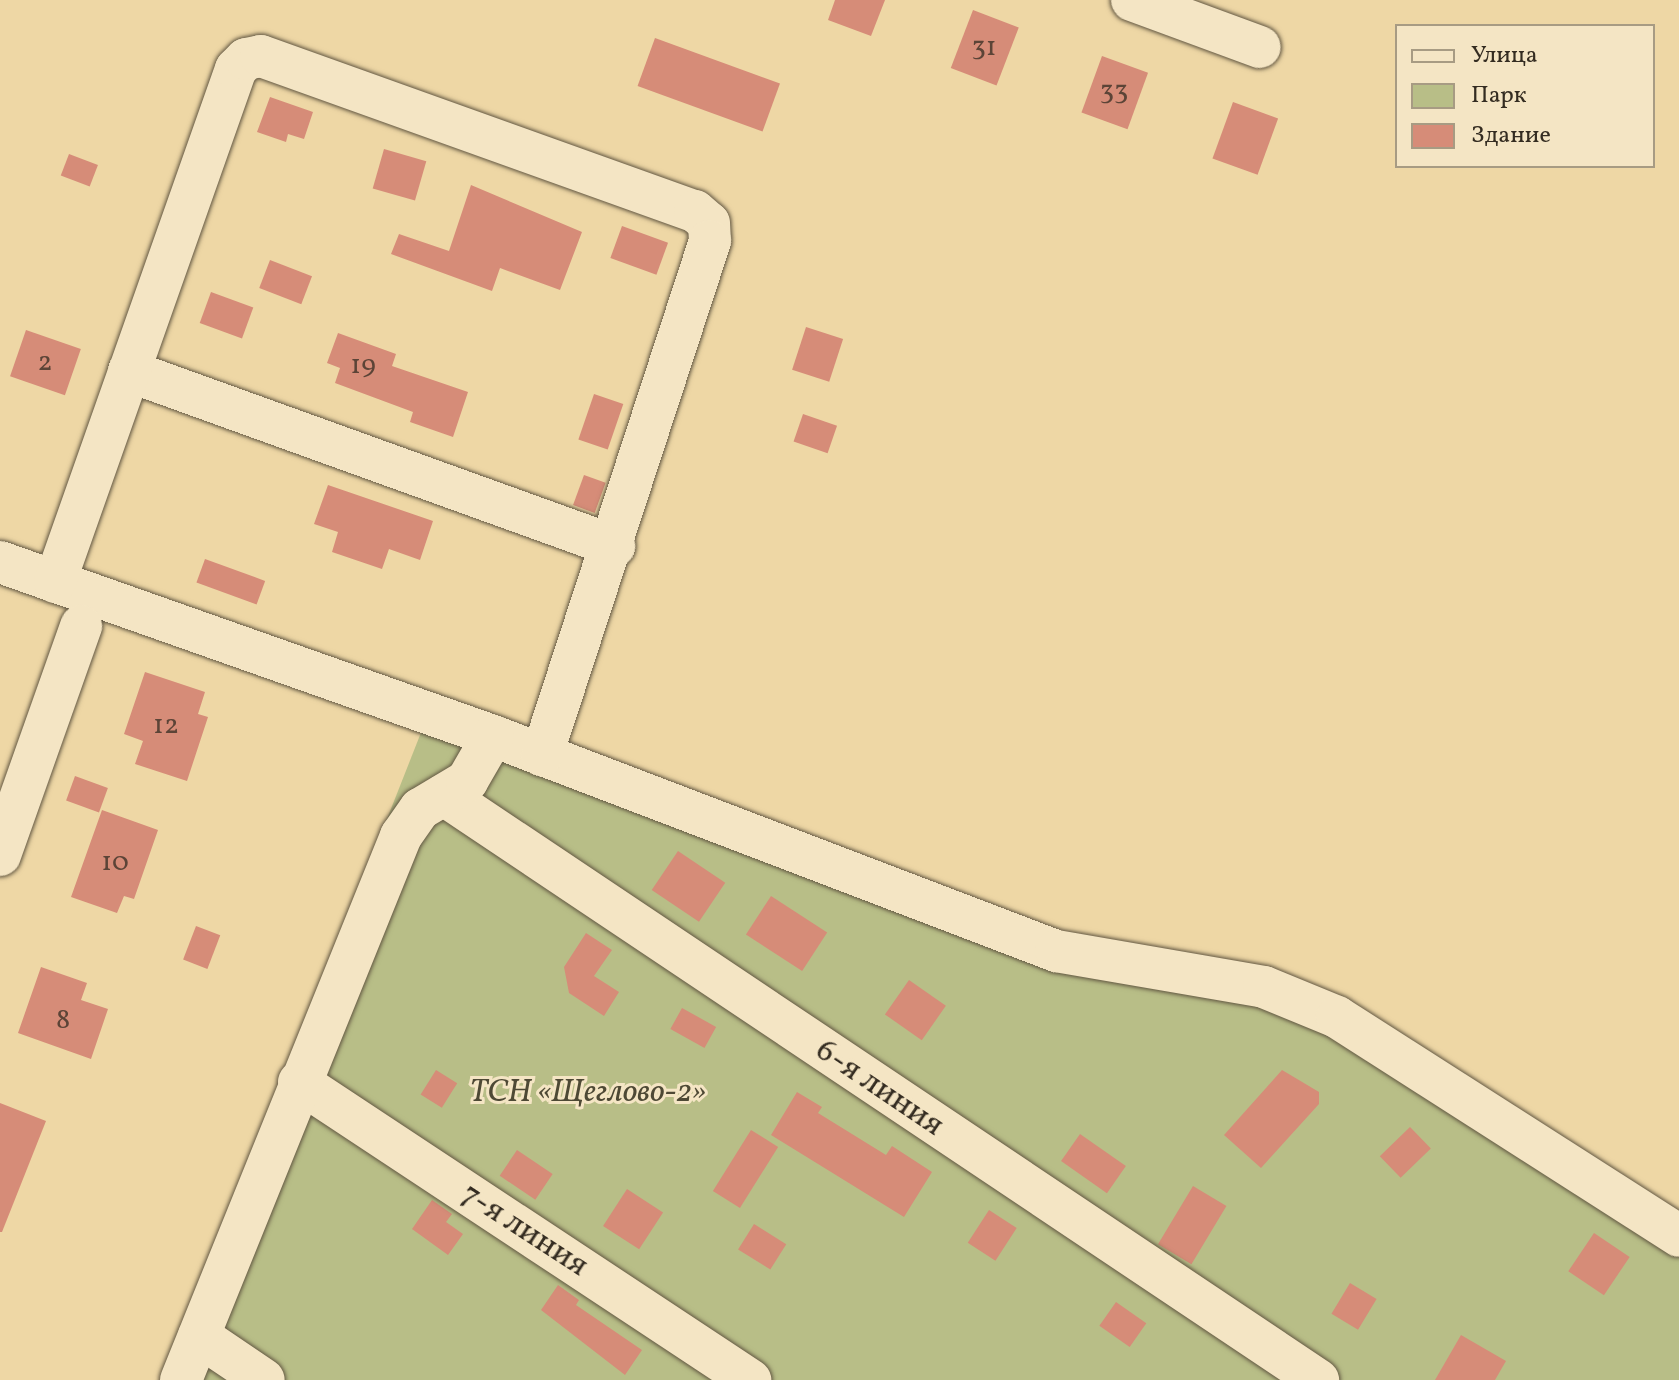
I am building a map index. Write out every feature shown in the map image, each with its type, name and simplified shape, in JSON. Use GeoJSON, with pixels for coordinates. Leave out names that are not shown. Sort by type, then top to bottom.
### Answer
{"type":"FeatureCollection","features":[{"type":"Feature","properties":{"kind":"street"},"geometry":{"type":"LineString","coordinates":[[1132,0],[1204,12],[1260,47]]}},
{"type":"Feature","properties":{"kind":"street"},"geometry":{"type":"LineString","coordinates":[[55,582],[236,69],[246,59],[261,56],[695,211],[709,223],[710,241],[614,546],[542,755]]}},
{"type":"Feature","properties":{"kind":"street"},"geometry":{"type":"LineString","coordinates":[[129,371],[614,546]]}},
{"type":"Feature","properties":{"kind":"street"},"geometry":{"type":"LineString","coordinates":[[0,562],[493,736],[1056,951],[1264,987],[1337,1017],[1679,1236]]}},
{"type":"Feature","properties":{"kind":"street"},"geometry":{"type":"LineString","coordinates":[[0,855],[81,626]]}},
{"type":"Feature","properties":{"kind":"street"},"geometry":{"type":"LineString","coordinates":[[181,1380],[401,836],[420,809],[467,781],[493,736]]}},
{"type":"Feature","properties":{"kind":"street","name":"6-я линия"},"geometry":{"type":"LineString","coordinates":[[444,795],[466,815],[1318,1380]]}},
{"type":"Feature","properties":{"kind":"street","name":"7-я линия"},"geometry":{"type":"LineString","coordinates":[[299,1082],[750,1380]]}},
{"type":"Feature","properties":{"kind":"street"},"geometry":{"type":"LineString","coordinates":[[199,1336],[264,1380]]}},
{"type":"Feature","properties":{"kind":"green space","name":"ТСН «Щеглово-2»"},"geometry":{"type":"Polygon","coordinates":[[[424,725],[1332,1027],[1679,1252],[1679,1380],[166,1380],[424,725]]]}},
{"type":"Feature","properties":{"kind":"building"},"geometry":{"type":"Polygon","coordinates":[[[835,0],[885,0],[871,36],[828,20],[835,0]]]}},
{"type":"Feature","properties":{"kind":"building"},"geometry":{"type":"Polygon","coordinates":[[[973,10],[1019,28],[997,85],[951,68],[973,10]]]}},
{"type":"Feature","properties":{"kind":"building"},"geometry":{"type":"Polygon","coordinates":[[[655,38],[780,83],[763,131],[638,86],[655,38]]]}},
{"type":"Feature","properties":{"kind":"building"},"geometry":{"type":"Polygon","coordinates":[[[1102,56],[1148,73],[1128,129],[1081,112],[1102,56]]]}},
{"type":"Feature","properties":{"kind":"building"},"geometry":{"type":"Polygon","coordinates":[[[270,97],[313,112],[304,139],[288,134],[286,142],[257,132],[270,97]]]}},
{"type":"Feature","properties":{"kind":"building"},"geometry":{"type":"Polygon","coordinates":[[[1233,102],[1278,118],[1258,175],[1212,158],[1233,102]]]}},
{"type":"Feature","properties":{"kind":"building"},"geometry":{"type":"Polygon","coordinates":[[[384,149],[426,161],[415,201],[373,188],[384,149]]]}},
{"type":"Feature","properties":{"kind":"building"},"geometry":{"type":"Polygon","coordinates":[[[69,154],[98,165],[90,187],[61,175],[69,154]]]}},
{"type":"Feature","properties":{"kind":"building"},"geometry":{"type":"Polygon","coordinates":[[[471,185],[582,232],[560,290],[500,268],[492,291],[391,254],[399,234],[449,251],[471,185]]]}},
{"type":"Feature","properties":{"kind":"building"},"geometry":{"type":"Polygon","coordinates":[[[622,226],[668,243],[656,275],[610,258],[622,226]]]}},
{"type":"Feature","properties":{"kind":"building"},"geometry":{"type":"Polygon","coordinates":[[[270,260],[312,276],[301,304],[259,288],[270,260]]]}},
{"type":"Feature","properties":{"kind":"building"},"geometry":{"type":"Polygon","coordinates":[[[211,292],[253,307],[242,338],[200,323],[211,292]]]}},
{"type":"Feature","properties":{"kind":"building"},"geometry":{"type":"Polygon","coordinates":[[[806,327],[843,339],[829,382],[792,370],[806,327]]]}},
{"type":"Feature","properties":{"kind":"building"},"geometry":{"type":"Polygon","coordinates":[[[26,330],[81,349],[65,395],[10,376],[26,330]]]}},
{"type":"Feature","properties":{"kind":"building"},"geometry":{"type":"Polygon","coordinates":[[[338,333],[396,354],[392,366],[468,392],[453,437],[410,422],[413,412],[335,383],[340,368],[327,363],[338,333]]]}},
{"type":"Feature","properties":{"kind":"building"},"geometry":{"type":"Polygon","coordinates":[[[594,394],[623,404],[608,449],[578,439],[594,394]]]}},
{"type":"Feature","properties":{"kind":"building"},"geometry":{"type":"Polygon","coordinates":[[[803,414],[837,426],[828,453],[794,441],[803,414]]]}},
{"type":"Feature","properties":{"kind":"building"},"geometry":{"type":"Polygon","coordinates":[[[584,475],[606,483],[595,513],[573,505],[584,475]]]}},
{"type":"Feature","properties":{"kind":"building"},"geometry":{"type":"Polygon","coordinates":[[[328,485],[433,521],[420,560],[389,549],[382,569],[332,552],[338,532],[314,524],[328,485]]]}},
{"type":"Feature","properties":{"kind":"building"},"geometry":{"type":"Polygon","coordinates":[[[205,559],[265,581],[257,604],[196,582],[205,559]]]}},
{"type":"Feature","properties":{"kind":"building"},"geometry":{"type":"Polygon","coordinates":[[[145,672],[205,692],[198,714],[208,717],[187,781],[135,764],[143,741],[124,734],[145,672]]]}},
{"type":"Feature","properties":{"kind":"building"},"geometry":{"type":"Polygon","coordinates":[[[75,776],[108,788],[99,812],[66,800],[75,776]]]}},
{"type":"Feature","properties":{"kind":"building"},"geometry":{"type":"Polygon","coordinates":[[[102,810],[158,830],[134,899],[124,896],[117,913],[71,897],[102,810]]]}},
{"type":"Feature","properties":{"kind":"building"},"geometry":{"type":"Polygon","coordinates":[[[678,851],[725,883],[699,922],[652,890],[678,851]]]}},
{"type":"Feature","properties":{"kind":"building"},"geometry":{"type":"Polygon","coordinates":[[[771,896],[827,932],[802,971],[746,935],[771,896]]]}},
{"type":"Feature","properties":{"kind":"building"},"geometry":{"type":"Polygon","coordinates":[[[196,926],[220,935],[207,969],[183,960],[196,926]]]}},
{"type":"Feature","properties":{"kind":"building"},"geometry":{"type":"Polygon","coordinates":[[[586,933],[612,950],[594,976],[619,992],[604,1016],[569,993],[564,967],[586,933]]]}},
{"type":"Feature","properties":{"kind":"building"},"geometry":{"type":"Polygon","coordinates":[[[41,967],[87,983],[81,1000],[108,1009],[91,1059],[18,1033],[41,967]]]}},
{"type":"Feature","properties":{"kind":"building"},"geometry":{"type":"Polygon","coordinates":[[[909,980],[946,1006],[922,1040],[885,1014],[909,980]]]}},
{"type":"Feature","properties":{"kind":"building"},"geometry":{"type":"Polygon","coordinates":[[[682,1008],[716,1027],[704,1048],[670,1029],[682,1008]]]}},
{"type":"Feature","properties":{"kind":"building"},"geometry":{"type":"Polygon","coordinates":[[[436,1070],[457,1083],[442,1108],[421,1095],[436,1070]]]}},
{"type":"Feature","properties":{"kind":"building"},"geometry":{"type":"Polygon","coordinates":[[[1282,1070],[1319,1092],[1319,1104],[1261,1168],[1224,1135],[1282,1070]]]}},
{"type":"Feature","properties":{"kind":"building"},"geometry":{"type":"Polygon","coordinates":[[[797,1092],[822,1107],[818,1113],[886,1155],[892,1146],[932,1172],[904,1217],[771,1135],[797,1092]]]}},
{"type":"Feature","properties":{"kind":"building"},"geometry":{"type":"Polygon","coordinates":[[[0,1103],[46,1121],[2,1232],[0,1232],[0,1103]]]}},
{"type":"Feature","properties":{"kind":"building"},"geometry":{"type":"Polygon","coordinates":[[[1410,1127],[1431,1149],[1401,1178],[1380,1156],[1410,1127]]]}},
{"type":"Feature","properties":{"kind":"building"},"geometry":{"type":"Polygon","coordinates":[[[751,1130],[778,1147],[740,1208],[713,1191],[751,1130]]]}},
{"type":"Feature","properties":{"kind":"building"},"geometry":{"type":"Polygon","coordinates":[[[1080,1134],[1126,1166],[1107,1193],[1061,1161],[1080,1134]]]}},
{"type":"Feature","properties":{"kind":"building"},"geometry":{"type":"Polygon","coordinates":[[[517,1150],[553,1174],[535,1200],[500,1176],[517,1150]]]}},
{"type":"Feature","properties":{"kind":"building"},"geometry":{"type":"Polygon","coordinates":[[[1193,1186],[1226,1206],[1191,1264],[1158,1244],[1193,1186]]]}},
{"type":"Feature","properties":{"kind":"building"},"geometry":{"type":"Polygon","coordinates":[[[627,1189],[663,1212],[639,1249],[603,1226],[627,1189]]]}},
{"type":"Feature","properties":{"kind":"building"},"geometry":{"type":"Polygon","coordinates":[[[432,1200],[452,1214],[446,1222],[463,1234],[448,1255],[412,1229],[432,1200]]]}},
{"type":"Feature","properties":{"kind":"building"},"geometry":{"type":"Polygon","coordinates":[[[989,1210],[1017,1228],[995,1261],[968,1243],[989,1210]]]}},
{"type":"Feature","properties":{"kind":"building"},"geometry":{"type":"Polygon","coordinates":[[[754,1224],[786,1244],[770,1270],[738,1249],[754,1224]]]}},
{"type":"Feature","properties":{"kind":"building"},"geometry":{"type":"Polygon","coordinates":[[[1594,1233],[1630,1257],[1604,1295],[1568,1271],[1594,1233]]]}},
{"type":"Feature","properties":{"kind":"building"},"geometry":{"type":"Polygon","coordinates":[[[1350,1283],[1377,1299],[1358,1330],[1331,1314],[1350,1283]]]}},
{"type":"Feature","properties":{"kind":"building"},"geometry":{"type":"Polygon","coordinates":[[[558,1285],[579,1300],[576,1305],[642,1350],[625,1375],[541,1310],[558,1285]]]}},
{"type":"Feature","properties":{"kind":"building"},"geometry":{"type":"Polygon","coordinates":[[[1116,1302],[1146,1323],[1130,1347],[1099,1326],[1116,1302]]]}},
{"type":"Feature","properties":{"kind":"building"},"geometry":{"type":"Polygon","coordinates":[[[1461,1335],[1506,1361],[1495,1380],[1435,1380],[1461,1335]]]}}]}
